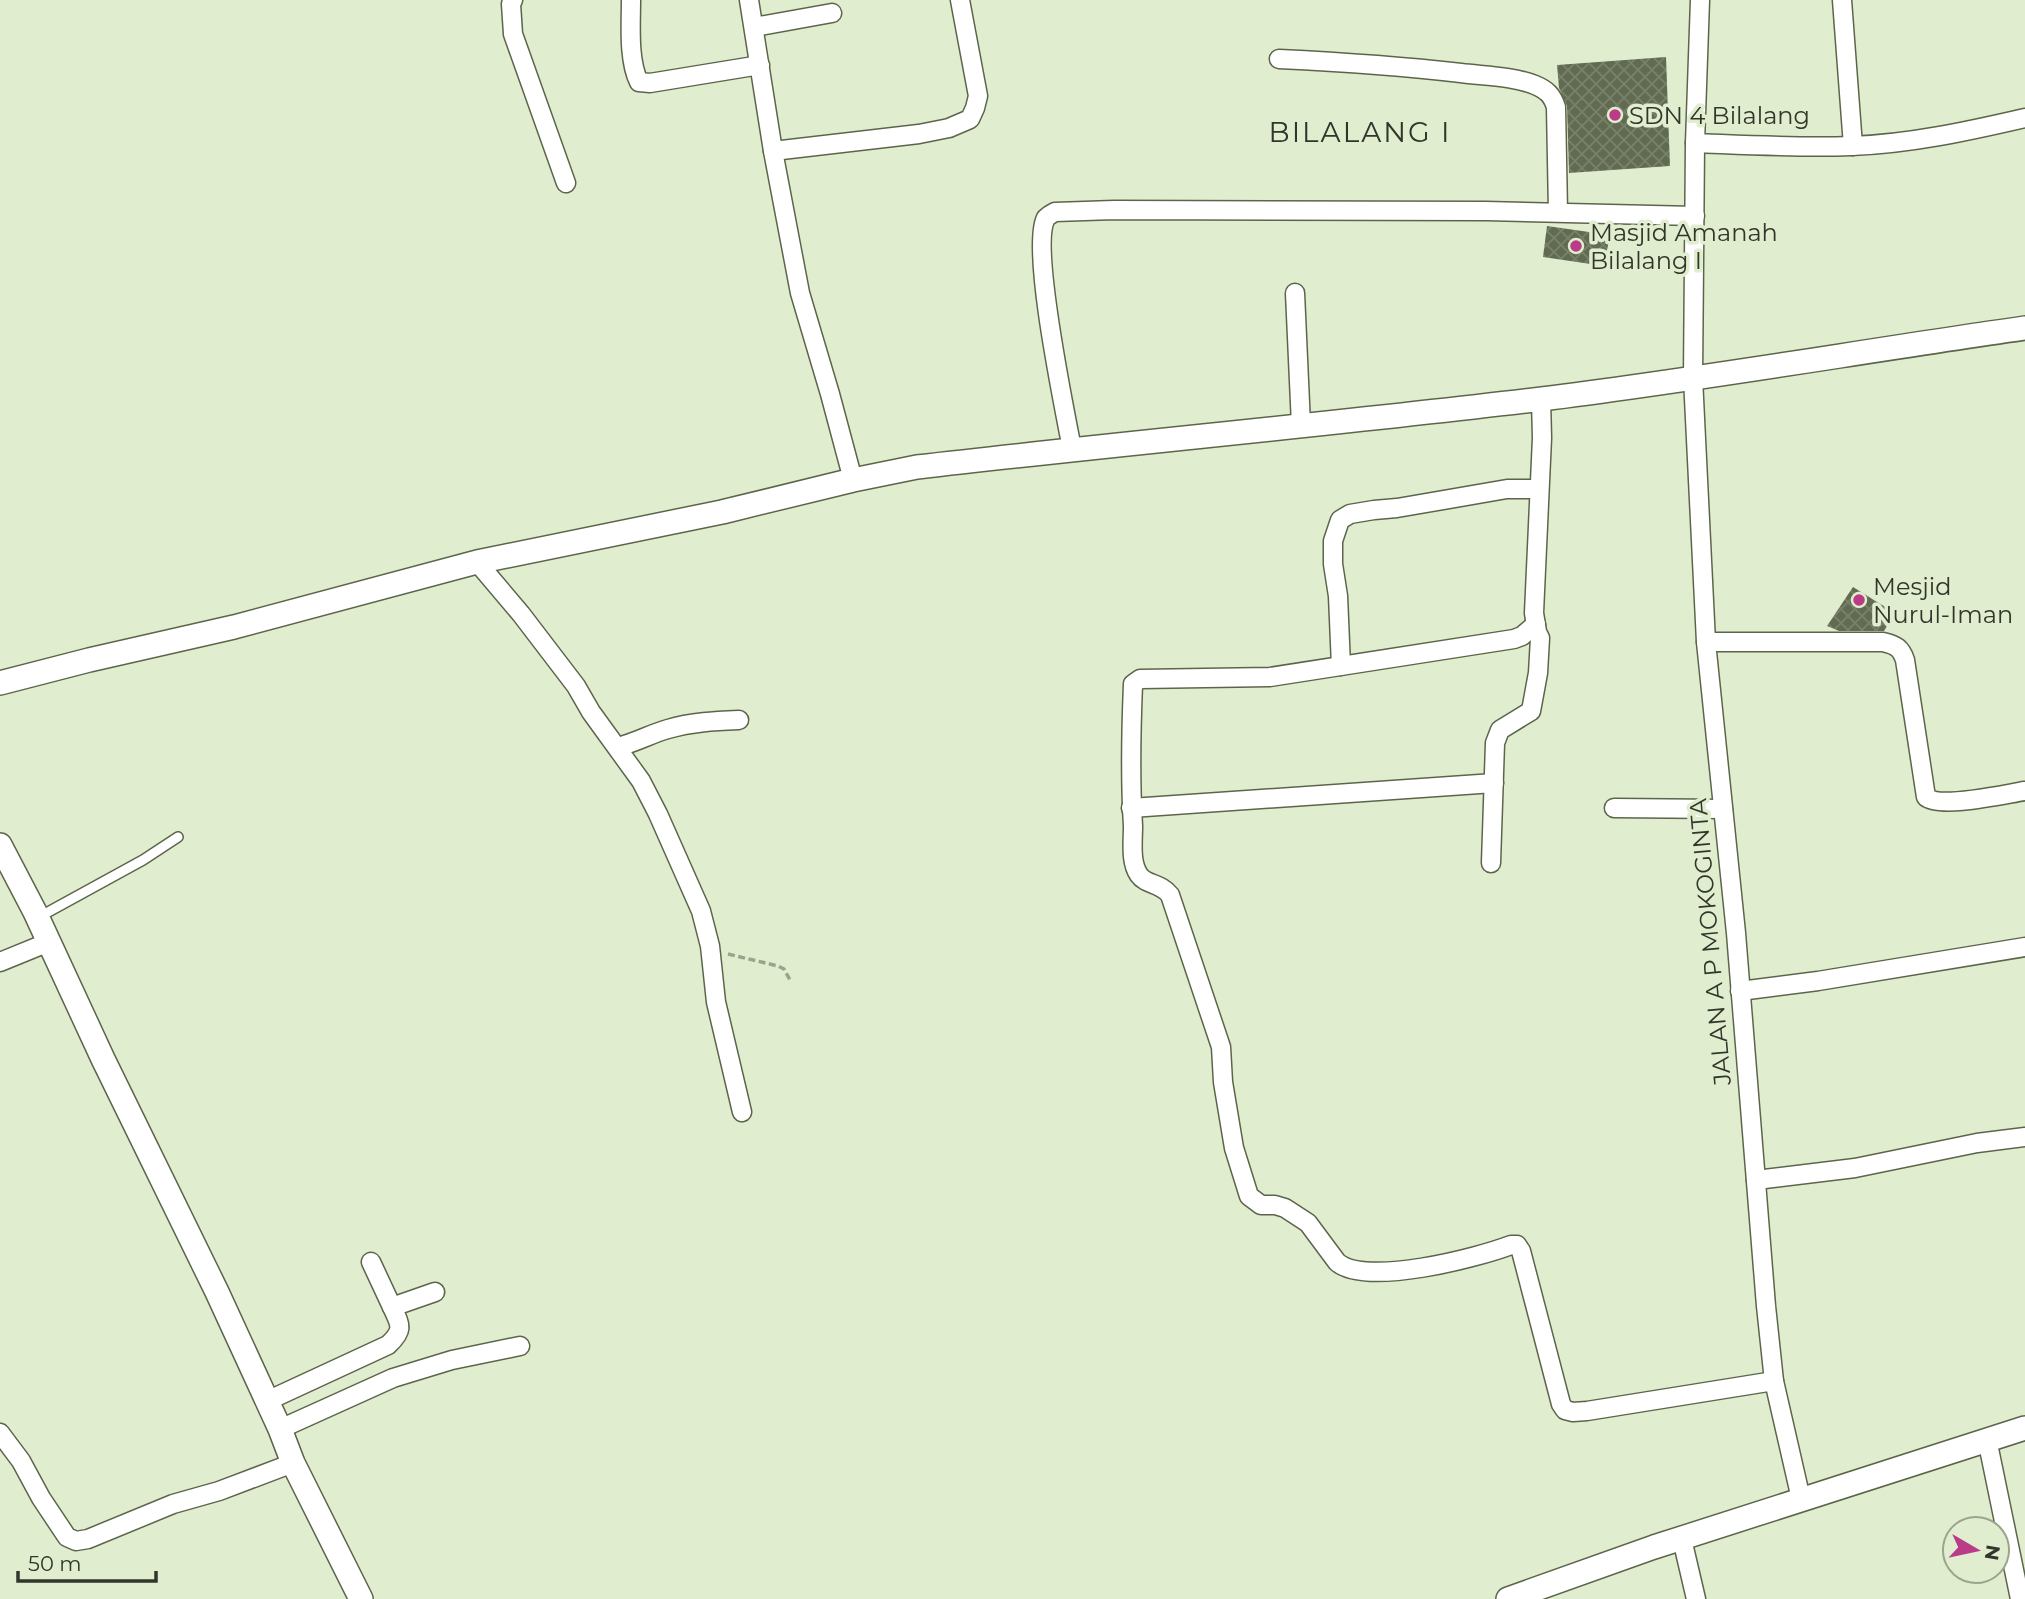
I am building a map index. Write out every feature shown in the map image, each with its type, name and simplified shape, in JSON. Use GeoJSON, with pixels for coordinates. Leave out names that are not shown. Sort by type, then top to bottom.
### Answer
{"type":"FeatureCollection","features":[{"type":"Feature","properties":{"kind":"street"},"geometry":{"type":"LineString","coordinates":[[513,0],[513,34],[566,183]]}},
{"type":"Feature","properties":{"kind":"street"},"geometry":{"type":"LineString","coordinates":[[631,0],[631,33],[635,74],[639,82],[650,83],[760,65]]}},
{"type":"Feature","properties":{"kind":"street"},"geometry":{"type":"LineString","coordinates":[[749,0],[800,293],[853,481]]}},
{"type":"Feature","properties":{"kind":"street"},"geometry":{"type":"LineString","coordinates":[[773,150],[919,134],[949,128],[970,119],[978,96],[960,0]]}},
{"type":"Feature","properties":{"kind":"street","name":"JALAN A P MOKOGINTA"},"geometry":{"type":"LineString","coordinates":[[1700,0],[1695,144],[1693,378],[1706,642],[1774,1381],[1801,1499]]}},
{"type":"Feature","properties":{"kind":"street"},"geometry":{"type":"LineString","coordinates":[[1842,0],[1853,146]]}},
{"type":"Feature","properties":{"kind":"street"},"geometry":{"type":"LineString","coordinates":[[754,27],[832,13]]}},
{"type":"Feature","properties":{"kind":"street"},"geometry":{"type":"LineString","coordinates":[[1279,59],[1386,64],[1504,78],[1534,85],[1545,91],[1552,95],[1556,107],[1559,212]]}},
{"type":"Feature","properties":{"kind":"street"},"geometry":{"type":"LineString","coordinates":[[1695,144],[1853,146],[1923,138],[2025,118]]}},
{"type":"Feature","properties":{"kind":"street"},"geometry":{"type":"LineString","coordinates":[[1072,449],[1047,306],[1043,239],[1047,217],[1051,214],[1097,210],[1559,212],[1695,216]]}},
{"type":"Feature","properties":{"kind":"street"},"geometry":{"type":"LineString","coordinates":[[1295,293],[1301,425]]}},
{"type":"Feature","properties":{"kind":"street"},"geometry":{"type":"LineString","coordinates":[[0,683],[234,627],[477,562],[722,512],[917,467],[1541,399],[2025,328]]}},
{"type":"Feature","properties":{"kind":"street"},"geometry":{"type":"LineString","coordinates":[[1491,863],[1495,743],[1500,730],[1528,714],[1533,705],[1538,673],[1540,638],[1534,613],[1542,438],[1541,399]]}},
{"type":"Feature","properties":{"kind":"street"},"geometry":{"type":"LineString","coordinates":[[1341,666],[1332,541],[1340,520],[1350,514],[1507,489],[1539,489]]}},
{"type":"Feature","properties":{"kind":"street"},"geometry":{"type":"LineString","coordinates":[[477,562],[558,662],[641,781],[658,814],[701,911],[710,946],[716,1002],[742,1112]]}},
{"type":"Feature","properties":{"kind":"street"},"geometry":{"type":"LineString","coordinates":[[1536,624],[1514,639],[1264,677],[1135,681],[1132,704],[1131,808],[1136,869],[1140,877],[1165,888],[1170,895],[1221,1047],[1223,1082],[1234,1148],[1249,1196],[1256,1202],[1285,1208],[1308,1223],[1337,1262],[1354,1270],[1399,1271],[1446,1263],[1517,1245],[1521,1251],[1561,1404],[1565,1410],[1587,1411],[1774,1381]]}},
{"type":"Feature","properties":{"kind":"street"},"geometry":{"type":"LineString","coordinates":[[1706,642],[1883,642],[1896,645],[1905,660],[1926,797],[1930,801],[1938,802],[2025,790]]}},
{"type":"Feature","properties":{"kind":"street"},"geometry":{"type":"LineString","coordinates":[[617,747],[689,724],[739,720]]}},
{"type":"Feature","properties":{"kind":"street"},"geometry":{"type":"LineString","coordinates":[[1131,808],[1494,783]]}},
{"type":"Feature","properties":{"kind":"street"},"geometry":{"type":"LineString","coordinates":[[1614,808],[1723,809]]}},
{"type":"Feature","properties":{"kind":"street"},"geometry":{"type":"LineString","coordinates":[[0,845],[38,918],[103,1059],[217,1292],[293,1463],[360,1599]]}},
{"type":"Feature","properties":{"kind":"street"},"geometry":{"type":"LineString","coordinates":[[0,962],[49,942]]}},
{"type":"Feature","properties":{"kind":"street"},"geometry":{"type":"LineString","coordinates":[[1740,991],[2025,947]]}},
{"type":"Feature","properties":{"kind":"street"},"geometry":{"type":"LineString","coordinates":[[1756,1180],[1855,1168],[1977,1143],[2025,1137]]}},
{"type":"Feature","properties":{"kind":"street"},"geometry":{"type":"LineString","coordinates":[[267,1401],[388,1345],[397,1337],[399,1322],[371,1262]]}},
{"type":"Feature","properties":{"kind":"street"},"geometry":{"type":"LineString","coordinates":[[392,1307],[435,1292]]}},
{"type":"Feature","properties":{"kind":"street"},"geometry":{"type":"LineString","coordinates":[[280,1429],[393,1378],[452,1360],[520,1346]]}},
{"type":"Feature","properties":{"kind":"street"},"geometry":{"type":"LineString","coordinates":[[1508,1599],[1654,1547],[2025,1428]]}},
{"type":"Feature","properties":{"kind":"street"},"geometry":{"type":"LineString","coordinates":[[0,1433],[21,1461],[58,1525],[67,1537],[76,1541],[88,1539],[173,1504],[219,1491],[293,1463]]}},
{"type":"Feature","properties":{"kind":"street"},"geometry":{"type":"LineString","coordinates":[[1987,1439],[2020,1599]]}},
{"type":"Feature","properties":{"kind":"street"},"geometry":{"type":"LineString","coordinates":[[1682,1539],[1696,1599]]}},
{"type":"Feature","properties":{"kind":"lane"},"geometry":{"type":"LineString","coordinates":[[38,918],[143,860],[178,837]]}},
{"type":"Feature","properties":{"kind":"path"},"geometry":{"type":"LineString","coordinates":[[710,946],[749,960],[778,966],[784,969],[790,980]]}},
{"type":"Feature","properties":{"kind":"building","name":"SDN 4 Bilalang"},"geometry":{"type":"Polygon","coordinates":[[[1666,57],[1670,166],[1569,173],[1567,106],[1559,88],[1557,65],[1666,57]]]}},
{"type":"Feature","properties":{"kind":"building","name":"Masjid Amanah Bilalang I"},"geometry":{"type":"Polygon","coordinates":[[[1547,226],[1610,235],[1604,266],[1543,257],[1547,226]]]}},
{"type":"Feature","properties":{"kind":"building","name":"Mesjid Nurul-Iman"},"geometry":{"type":"Polygon","coordinates":[[[1853,587],[1895,613],[1884,631],[1839,631],[1827,626],[1853,587]]]}},
{"type":"Feature","properties":{"kind":"place","name":"SDN 4 Bilalang"},"geometry":{"type":"Point","coordinates":[1615,115]}},
{"type":"Feature","properties":{"kind":"place","name":"Masjid Amanah Bilalang I"},"geometry":{"type":"Point","coordinates":[1576,246]}},
{"type":"Feature","properties":{"kind":"place","name":"Mesjid Nurul-Iman"},"geometry":{"type":"Point","coordinates":[1859,600]}},
{"type":"Feature","properties":{"kind":"district","name":"BILALANG I"},"geometry":{"type":"Point","coordinates":[1360,132]}}]}
